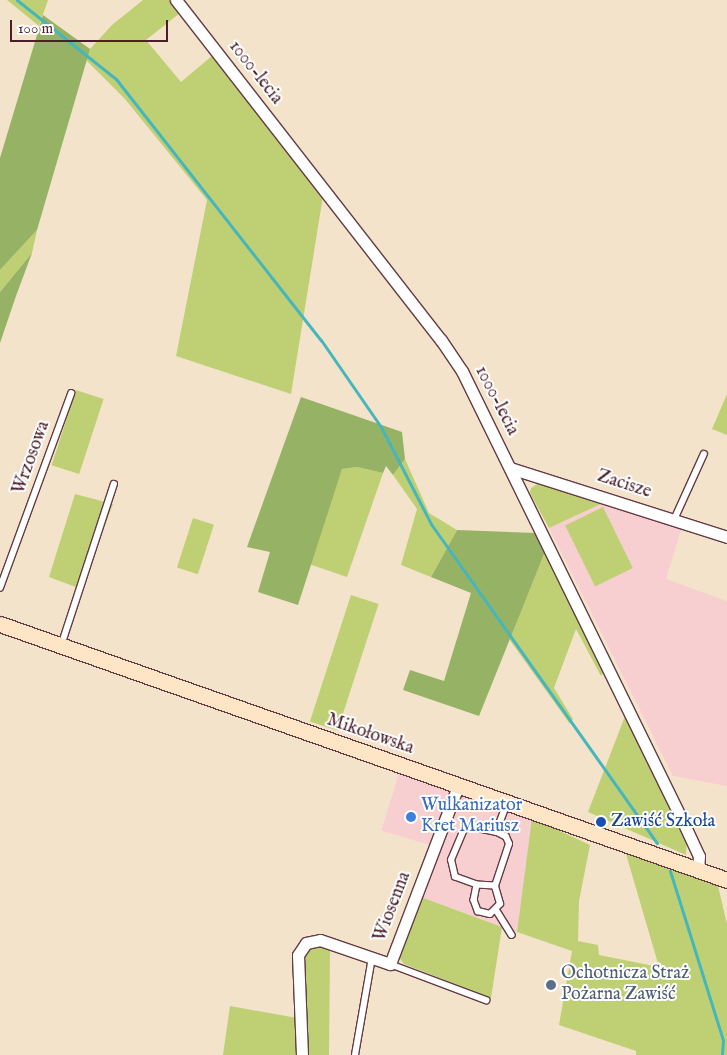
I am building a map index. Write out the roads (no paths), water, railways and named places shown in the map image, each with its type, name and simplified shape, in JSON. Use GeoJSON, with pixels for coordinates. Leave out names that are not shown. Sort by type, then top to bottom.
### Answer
{"type":"FeatureCollection","features":[{"type":"Feature","properties":{"kind":"main road","name":"Mikołowska"},"geometry":{"type":"LineString","coordinates":[[0,624],[727,880]]}},
{"type":"Feature","properties":{"kind":"street","name":"1000-lecia"},"geometry":{"type":"LineString","coordinates":[[176,0],[441,340],[466,379],[698,854],[698,870]]}},
{"type":"Feature","properties":{"kind":"street","name":"Zacisze"},"geometry":{"type":"LineString","coordinates":[[510,468],[727,536]]}},
{"type":"Feature","properties":{"kind":"street","name":"Wiosenna"},"geometry":{"type":"LineString","coordinates":[[302,1055],[298,956],[306,943],[320,940],[390,964],[458,786]]}},
{"type":"Feature","properties":{"kind":"lane","name":"Wrzosowa"},"geometry":{"type":"LineString","coordinates":[[0,588],[71,394]]}},
{"type":"Feature","properties":{"kind":"lane"},"geometry":{"type":"LineString","coordinates":[[674,520],[704,454]]}},
{"type":"Feature","properties":{"kind":"lane"},"geometry":{"type":"LineString","coordinates":[[61,646],[114,484]]}},
{"type":"Feature","properties":{"kind":"lane"},"geometry":{"type":"LineString","coordinates":[[496,832],[507,803]]}},
{"type":"Feature","properties":{"kind":"lane"},"geometry":{"type":"LineString","coordinates":[[495,886],[477,885],[455,877],[451,860],[464,829],[473,827],[496,832],[506,837],[509,844],[495,886],[500,895],[497,911],[512,935]]}},
{"type":"Feature","properties":{"kind":"lane"},"geometry":{"type":"LineString","coordinates":[[477,885],[474,900],[478,911],[490,914],[497,911]]}},
{"type":"Feature","properties":{"kind":"lane"},"geometry":{"type":"LineString","coordinates":[[356,1055],[372,958]]}},
{"type":"Feature","properties":{"kind":"lane"},"geometry":{"type":"LineString","coordinates":[[390,964],[486,1000]]}},
{"type":"Feature","properties":{"kind":"waterway"},"geometry":{"type":"LineString","coordinates":[[17,0],[116,79],[321,340],[381,427],[431,524],[657,843]]}},
{"type":"Feature","properties":{"kind":"waterway"},"geometry":{"type":"LineString","coordinates":[[670,871],[723,1040],[722,1055]]}},
{"type":"Feature","properties":{"kind":"place","name":"Wulkanizator Kret Mariusz"},"geometry":{"type":"Point","coordinates":[411,817]}},
{"type":"Feature","properties":{"kind":"place","name":"Zawiść Szkoła"},"geometry":{"type":"Point","coordinates":[601,822]}},
{"type":"Feature","properties":{"kind":"place","name":"Ochotnicza Straż Pożarna Zawiść"},"geometry":{"type":"Point","coordinates":[551,985]}}]}
